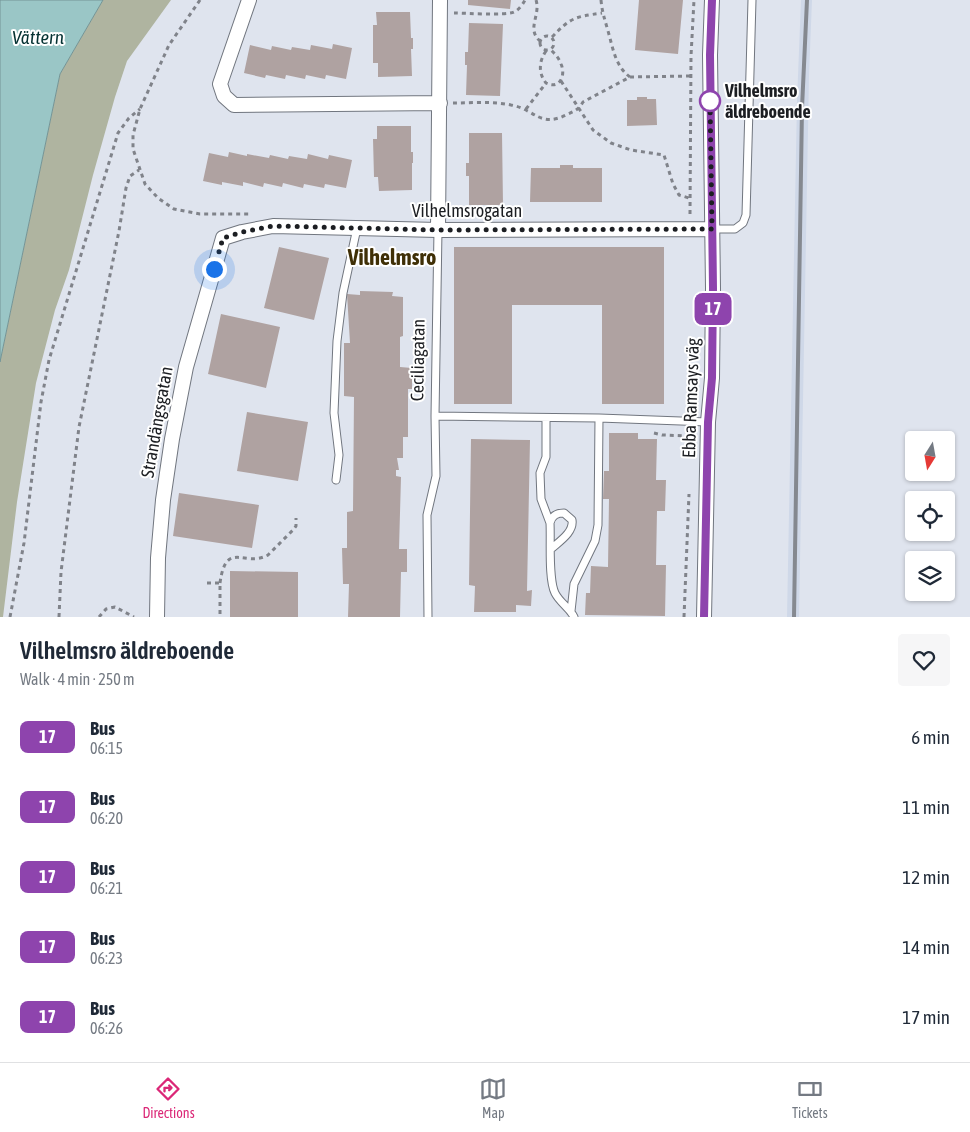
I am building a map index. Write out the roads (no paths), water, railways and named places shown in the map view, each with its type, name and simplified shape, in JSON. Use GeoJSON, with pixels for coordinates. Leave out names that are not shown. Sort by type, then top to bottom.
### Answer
{"type":"FeatureCollection","features":[{"type":"Feature","properties":{"kind":"street"},"geometry":{"type":"LineString","coordinates":[[249,0],[220,84],[224,96],[234,105],[440,103]]}},
{"type":"Feature","properties":{"kind":"street","name":"Ebba Ramsays väg"},"geometry":{"type":"LineString","coordinates":[[704,617],[708,422],[712,378],[710,55],[712,0]]}},
{"type":"Feature","properties":{"kind":"street","name":"Ceciliagatan"},"geometry":{"type":"LineString","coordinates":[[438,230],[441,6]]}},
{"type":"Feature","properties":{"kind":"street","name":"Vilhelmsrogatan"},"geometry":{"type":"LineString","coordinates":[[223,238],[273,226],[438,230],[712,229]]}},
{"type":"Feature","properties":{"kind":"street","name":"Strandängsgatan"},"geometry":{"type":"LineString","coordinates":[[157,617],[158,548],[172,439],[186,367],[223,238]]}},
{"type":"Feature","properties":{"kind":"lane"},"geometry":{"type":"LineString","coordinates":[[712,229],[735,228],[743,223],[746,215],[752,0]]}},
{"type":"Feature","properties":{"kind":"lane"},"geometry":{"type":"LineString","coordinates":[[336,480],[339,455],[334,413],[337,341],[343,293],[357,228]]}},
{"type":"Feature","properties":{"kind":"lane","name":"Ceciliagatan"},"geometry":{"type":"LineString","coordinates":[[428,617],[427,515],[436,476],[438,230]]}},
{"type":"Feature","properties":{"kind":"lane"},"geometry":{"type":"LineString","coordinates":[[435,416],[599,418],[708,422]]}},
{"type":"Feature","properties":{"kind":"lane"},"geometry":{"type":"LineString","coordinates":[[546,418],[546,457],[540,473],[541,499],[550,523],[553,590],[559,602],[573,614]]}},
{"type":"Feature","properties":{"kind":"lane"},"geometry":{"type":"LineString","coordinates":[[573,614],[574,584],[595,541],[598,525],[599,418]]}},
{"type":"Feature","properties":{"kind":"lane"},"geometry":{"type":"LineString","coordinates":[[550,523],[554,516],[561,513],[570,517],[573,523],[571,530],[551,549]]}},
{"type":"Feature","properties":{"kind":"water","name":"Vättern"},"geometry":{"type":"Polygon","coordinates":[[[0,0],[103,0],[60,74],[0,362],[0,0]]]}},
{"type":"Feature","properties":{"kind":"railway"},"geometry":{"type":"LineString","coordinates":[[794,617],[802,108],[807,0]]}},
{"type":"Feature","properties":{"kind":"place","name":"Vilhelmsro äldreboende"},"geometry":{"type":"Point","coordinates":[710,101]}},
{"type":"Feature","properties":{"kind":"district","name":"Vilhelmsro"},"geometry":{"type":"Point","coordinates":[392,257]}}]}
